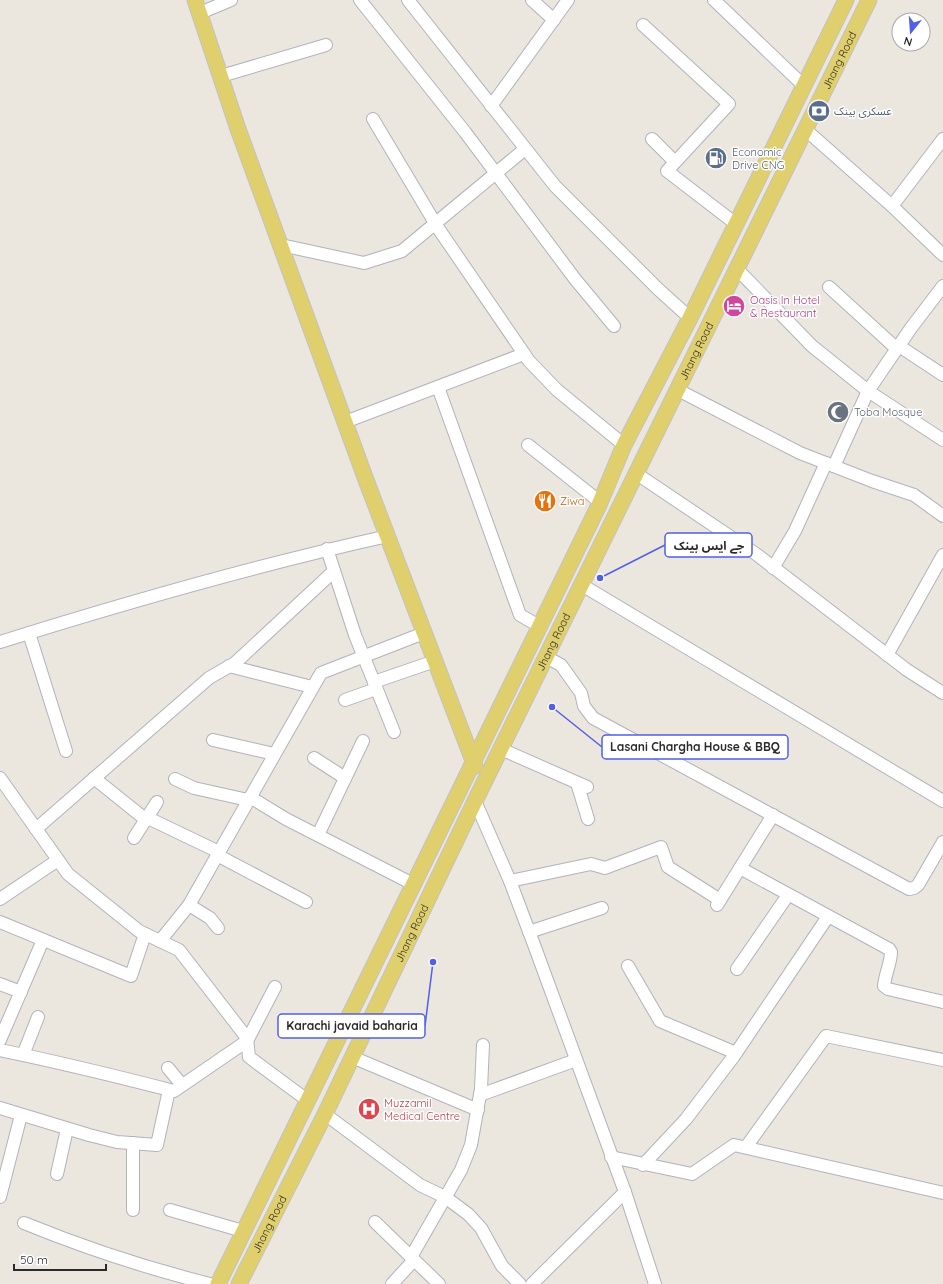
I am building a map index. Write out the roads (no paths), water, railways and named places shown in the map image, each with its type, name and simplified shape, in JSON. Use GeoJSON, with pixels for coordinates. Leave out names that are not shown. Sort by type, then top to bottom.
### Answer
{"type":"FeatureCollection","features":[{"type":"Feature","properties":{"kind":"main road","name":"Jhang Road"},"geometry":{"type":"LineString","coordinates":[[218,1284],[306,1100],[600,502],[624,445],[690,318],[846,0]]}},
{"type":"Feature","properties":{"kind":"main road","name":"Jhang Road"},"geometry":{"type":"LineString","coordinates":[[244,1282],[475,801],[869,0]]}},
{"type":"Feature","properties":{"kind":"main road"},"geometry":{"type":"LineString","coordinates":[[197,7],[345,422],[424,634],[483,786]]}},
{"type":"Feature","properties":{"kind":"street"},"geometry":{"type":"LineString","coordinates":[[197,7],[231,0]]}},
{"type":"Feature","properties":{"kind":"street"},"geometry":{"type":"LineString","coordinates":[[360,0],[497,174],[575,279],[614,326]]}},
{"type":"Feature","properties":{"kind":"street"},"geometry":{"type":"LineString","coordinates":[[408,0],[555,186],[658,289],[690,318]]}},
{"type":"Feature","properties":{"kind":"street"},"geometry":{"type":"LineString","coordinates":[[532,0],[554,20]]}},
{"type":"Feature","properties":{"kind":"street"},"geometry":{"type":"LineString","coordinates":[[491,106],[568,0]]}},
{"type":"Feature","properties":{"kind":"street"},"geometry":{"type":"LineString","coordinates":[[714,0],[803,85]]}},
{"type":"Feature","properties":{"kind":"street"},"geometry":{"type":"LineString","coordinates":[[643,24],[729,104],[667,171],[736,224]]}},
{"type":"Feature","properties":{"kind":"street"},"geometry":{"type":"LineString","coordinates":[[221,76],[326,45]]}},
{"type":"Feature","properties":{"kind":"street"},"geometry":{"type":"LineString","coordinates":[[373,119],[435,224],[524,354],[557,390],[624,445]]}},
{"type":"Feature","properties":{"kind":"street"},"geometry":{"type":"LineString","coordinates":[[806,130],[892,206],[943,255]]}},
{"type":"Feature","properties":{"kind":"street"},"geometry":{"type":"LineString","coordinates":[[652,139],[675,162]]}},
{"type":"Feature","properties":{"kind":"street"},"geometry":{"type":"LineString","coordinates":[[892,206],[943,139]]}},
{"type":"Feature","properties":{"kind":"street"},"geometry":{"type":"LineString","coordinates":[[281,245],[364,263],[402,252],[525,149]]}},
{"type":"Feature","properties":{"kind":"street"},"geometry":{"type":"LineString","coordinates":[[737,269],[812,346],[868,391],[943,440]]}},
{"type":"Feature","properties":{"kind":"street"},"geometry":{"type":"LineString","coordinates":[[773,568],[795,531],[868,391],[943,286]]}},
{"type":"Feature","properties":{"kind":"street"},"geometry":{"type":"LineString","coordinates":[[829,287],[898,347],[943,375]]}},
{"type":"Feature","properties":{"kind":"street"},"geometry":{"type":"LineString","coordinates":[[345,422],[524,354]]}},
{"type":"Feature","properties":{"kind":"street"},"geometry":{"type":"LineString","coordinates":[[438,387],[520,615],[539,626]]}},
{"type":"Feature","properties":{"kind":"street"},"geometry":{"type":"LineString","coordinates":[[678,390],[800,453],[914,494],[943,516]]}},
{"type":"Feature","properties":{"kind":"street"},"geometry":{"type":"LineString","coordinates":[[528,445],[600,502]]}},
{"type":"Feature","properties":{"kind":"street"},"geometry":{"type":"LineString","coordinates":[[637,474],[773,568],[887,655],[943,693]]}},
{"type":"Feature","properties":{"kind":"street"},"geometry":{"type":"LineString","coordinates":[[0,642],[135,600],[327,549],[388,536]]}},
{"type":"Feature","properties":{"kind":"street"},"geometry":{"type":"LineString","coordinates":[[327,549],[364,656],[394,732]]}},
{"type":"Feature","properties":{"kind":"street"},"geometry":{"type":"LineString","coordinates":[[887,655],[939,572],[943,555]]}},
{"type":"Feature","properties":{"kind":"street"},"geometry":{"type":"LineString","coordinates":[[36,829],[209,678],[235,663],[334,571]]}},
{"type":"Feature","properties":{"kind":"street"},"geometry":{"type":"LineString","coordinates":[[582,585],[943,801]]}},
{"type":"Feature","properties":{"kind":"street"},"geometry":{"type":"LineString","coordinates":[[29,633],[66,752]]}},
{"type":"Feature","properties":{"kind":"street"},"geometry":{"type":"LineString","coordinates":[[160,941],[189,905],[312,686],[321,673],[424,634]]}},
{"type":"Feature","properties":{"kind":"street"},"geometry":{"type":"LineString","coordinates":[[546,657],[561,665],[581,693],[584,706],[593,718],[908,889],[914,888],[918,885],[943,842]]}},
{"type":"Feature","properties":{"kind":"street"},"geometry":{"type":"LineString","coordinates":[[346,700],[375,685],[435,661]]}},
{"type":"Feature","properties":{"kind":"street"},"geometry":{"type":"LineString","coordinates":[[229,666],[312,686]]}},
{"type":"Feature","properties":{"kind":"street"},"geometry":{"type":"LineString","coordinates":[[213,740],[274,754]]}},
{"type":"Feature","properties":{"kind":"street"},"geometry":{"type":"LineString","coordinates":[[318,835],[363,741]]}},
{"type":"Feature","properties":{"kind":"street"},"geometry":{"type":"LineString","coordinates":[[501,749],[582,785],[588,819]]}},
{"type":"Feature","properties":{"kind":"street"},"geometry":{"type":"LineString","coordinates":[[314,758],[345,778]]}},
{"type":"Feature","properties":{"kind":"street"},"geometry":{"type":"LineString","coordinates":[[0,778],[68,874],[139,931],[179,950],[247,1038],[249,1057],[306,1100]]}},
{"type":"Feature","properties":{"kind":"street"},"geometry":{"type":"LineString","coordinates":[[94,778],[145,818],[218,854],[306,902]]}},
{"type":"Feature","properties":{"kind":"street"},"geometry":{"type":"LineString","coordinates":[[174,779],[194,788],[249,799],[286,820],[412,884]]}},
{"type":"Feature","properties":{"kind":"street"},"geometry":{"type":"LineString","coordinates":[[475,801],[510,881],[625,1192],[655,1284]]}},
{"type":"Feature","properties":{"kind":"street"},"geometry":{"type":"LineString","coordinates":[[134,838],[145,818],[157,802]]}},
{"type":"Feature","properties":{"kind":"street"},"geometry":{"type":"LineString","coordinates":[[510,881],[591,864],[605,868],[661,847],[668,867],[719,903],[773,815]]}},
{"type":"Feature","properties":{"kind":"street"},"geometry":{"type":"LineString","coordinates":[[0,899],[58,860]]}},
{"type":"Feature","properties":{"kind":"street"},"geometry":{"type":"LineString","coordinates":[[740,868],[788,896],[892,952],[884,980],[884,986],[888,989],[943,1002]]}},
{"type":"Feature","properties":{"kind":"street"},"geometry":{"type":"LineString","coordinates":[[737,969],[788,896]]}},
{"type":"Feature","properties":{"kind":"street"},"geometry":{"type":"LineString","coordinates":[[189,905],[210,918],[218,928]]}},
{"type":"Feature","properties":{"kind":"street"},"geometry":{"type":"LineString","coordinates":[[529,932],[602,908]]}},
{"type":"Feature","properties":{"kind":"street"},"geometry":{"type":"LineString","coordinates":[[643,1165],[686,1119],[736,1053],[828,918]]}},
{"type":"Feature","properties":{"kind":"street"},"geometry":{"type":"LineString","coordinates":[[0,922],[131,976],[145,934]]}},
{"type":"Feature","properties":{"kind":"street"},"geometry":{"type":"LineString","coordinates":[[0,1040],[4,1019],[21,992],[43,940]]}},
{"type":"Feature","properties":{"kind":"street"},"geometry":{"type":"LineString","coordinates":[[628,966],[660,1021],[736,1053]]}},
{"type":"Feature","properties":{"kind":"street"},"geometry":{"type":"LineString","coordinates":[[0,984],[21,992]]}},
{"type":"Feature","properties":{"kind":"street"},"geometry":{"type":"LineString","coordinates":[[0,1050],[64,1063],[174,1091],[247,1041],[275,987]]}},
{"type":"Feature","properties":{"kind":"street"},"geometry":{"type":"LineString","coordinates":[[22,1055],[38,1017]]}},
{"type":"Feature","properties":{"kind":"street"},"geometry":{"type":"LineString","coordinates":[[746,1147],[826,1036],[943,1060]]}},
{"type":"Feature","properties":{"kind":"street"},"geometry":{"type":"LineString","coordinates":[[392,1284],[413,1259],[445,1197],[461,1170],[471,1146],[480,1095],[483,1045]]}},
{"type":"Feature","properties":{"kind":"street"},"geometry":{"type":"LineString","coordinates":[[352,1057],[478,1110]]}},
{"type":"Feature","properties":{"kind":"street"},"geometry":{"type":"LineString","coordinates":[[480,1095],[576,1060]]}},
{"type":"Feature","properties":{"kind":"street"},"geometry":{"type":"LineString","coordinates":[[168,1068],[182,1085]]}},
{"type":"Feature","properties":{"kind":"street"},"geometry":{"type":"LineString","coordinates":[[0,1108],[67,1129],[117,1142],[157,1144],[169,1090]]}},
{"type":"Feature","properties":{"kind":"street"},"geometry":{"type":"LineString","coordinates":[[325,1114],[420,1184],[445,1197],[468,1214],[481,1228],[502,1266],[520,1284]]}},
{"type":"Feature","properties":{"kind":"street"},"geometry":{"type":"LineString","coordinates":[[0,1197],[5,1153],[21,1115]]}},
{"type":"Feature","properties":{"kind":"street"},"geometry":{"type":"LineString","coordinates":[[56,1174],[67,1129]]}},
{"type":"Feature","properties":{"kind":"street"},"geometry":{"type":"LineString","coordinates":[[133,1143],[133,1210]]}},
{"type":"Feature","properties":{"kind":"street"},"geometry":{"type":"LineString","coordinates":[[612,1157],[643,1165],[692,1174],[734,1145],[943,1193]]}},
{"type":"Feature","properties":{"kind":"street"},"geometry":{"type":"LineString","coordinates":[[532,1284],[625,1192]]}},
{"type":"Feature","properties":{"kind":"street"},"geometry":{"type":"LineString","coordinates":[[170,1210],[243,1232]]}},
{"type":"Feature","properties":{"kind":"street"},"geometry":{"type":"LineString","coordinates":[[375,1222],[439,1284]]}},
{"type":"Feature","properties":{"kind":"street"},"geometry":{"type":"LineString","coordinates":[[24,1223],[78,1246],[163,1272],[210,1284]]}},
{"type":"Feature","properties":{"kind":"place","name":"عسکری بینک"},"geometry":{"type":"Point","coordinates":[819,111]}},
{"type":"Feature","properties":{"kind":"place","name":"Economic Drive CNG"},"geometry":{"type":"Point","coordinates":[716,158]}},
{"type":"Feature","properties":{"kind":"place","name":"Oasis In Hotel & Restaurant"},"geometry":{"type":"Point","coordinates":[734,306]}},
{"type":"Feature","properties":{"kind":"place","name":"Toba Mosque"},"geometry":{"type":"Point","coordinates":[838,412]}},
{"type":"Feature","properties":{"kind":"place","name":"Ziwa"},"geometry":{"type":"Point","coordinates":[545,501]}},
{"type":"Feature","properties":{"kind":"place","name":"جے ایس بینک"},"geometry":{"type":"Point","coordinates":[600,578]}},
{"type":"Feature","properties":{"kind":"place","name":"Lasani Chargha House & BBQ"},"geometry":{"type":"Point","coordinates":[552,707]}},
{"type":"Feature","properties":{"kind":"place","name":"Karachi javaid baharia"},"geometry":{"type":"Point","coordinates":[433,962]}},
{"type":"Feature","properties":{"kind":"place","name":"Muzzamil Medical Centre"},"geometry":{"type":"Point","coordinates":[369,1109]}}]}
